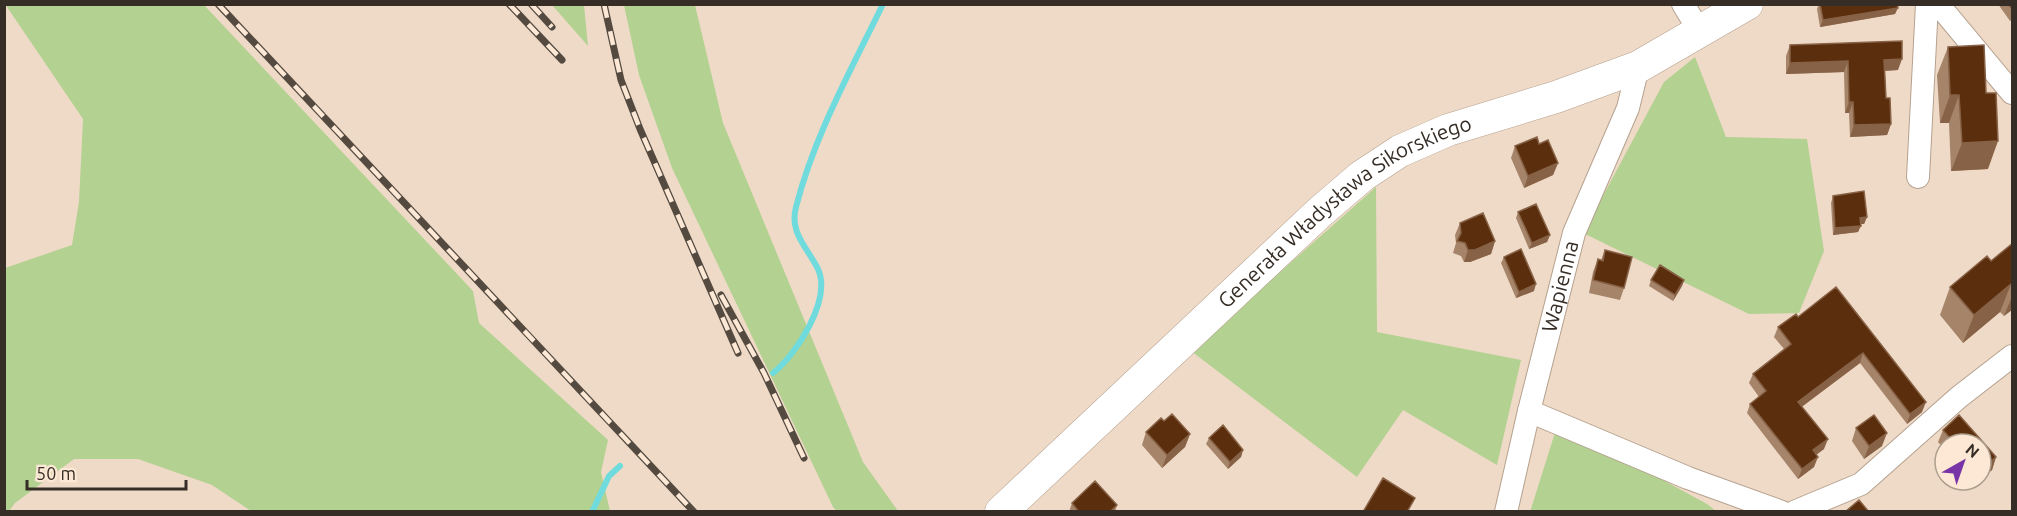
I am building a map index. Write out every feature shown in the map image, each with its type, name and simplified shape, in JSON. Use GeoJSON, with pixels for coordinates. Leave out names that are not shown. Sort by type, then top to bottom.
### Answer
{"type":"FeatureCollection","features":[{"type":"Feature","properties":{"kind":"street"},"geometry":{"type":"LineString","coordinates":[[1683,4],[1700,32]]}},
{"type":"Feature","properties":{"kind":"street","name":"Generała Władysława Sikorskiego"},"geometry":{"type":"LineString","coordinates":[[1001,512],[1320,212],[1362,176],[1400,151],[1448,130],[1556,97],[1638,67],[1747,4]]}},
{"type":"Feature","properties":{"kind":"street"},"geometry":{"type":"LineString","coordinates":[[1918,177],[1927,4]]}},
{"type":"Feature","properties":{"kind":"street"},"geometry":{"type":"LineString","coordinates":[[1938,4],[2013,93]]}},
{"type":"Feature","properties":{"kind":"street","name":"Wapienna"},"geometry":{"type":"LineString","coordinates":[[1506,512],[1574,233],[1628,108],[1638,67]]}},
{"type":"Feature","properties":{"kind":"street"},"geometry":{"type":"LineString","coordinates":[[1794,512],[1861,484],[1959,397],[2013,356]]}},
{"type":"Feature","properties":{"kind":"street"},"geometry":{"type":"LineString","coordinates":[[1529,411],[1688,478],[1782,512]]}},
{"type":"Feature","properties":{"kind":"green space"},"geometry":{"type":"Polygon","coordinates":[[[5,4],[204,5],[473,291],[479,323],[608,440],[601,472],[610,511],[251,511],[212,485],[138,459],[74,459],[15,503],[9,511],[5,511],[5,268],[72,245],[79,202],[83,119],[5,4]]]}},
{"type":"Feature","properties":{"kind":"green space"},"geometry":{"type":"Polygon","coordinates":[[[552,5],[584,5],[588,46],[552,5]]]}},
{"type":"Feature","properties":{"kind":"green space"},"geometry":{"type":"Polygon","coordinates":[[[624,5],[695,5],[723,123],[863,462],[898,511],[837,511],[833,507],[672,168],[639,75],[624,5]]]}},
{"type":"Feature","properties":{"kind":"green space"},"geometry":{"type":"Polygon","coordinates":[[[1695,57],[1726,137],[1807,139],[1824,251],[1799,313],[1749,314],[1583,233],[1664,82],[1695,57]]]}},
{"type":"Feature","properties":{"kind":"green space"},"geometry":{"type":"Polygon","coordinates":[[[1376,187],[1377,332],[1521,360],[1497,465],[1403,410],[1357,477],[1191,351],[1376,187]]]}},
{"type":"Feature","properties":{"kind":"green space"},"geometry":{"type":"Polygon","coordinates":[[[1558,423],[1707,504],[1716,511],[1530,512],[1558,423]]]}},
{"type":"Feature","properties":{"kind":"building"},"geometry":{"type":"Polygon","coordinates":[[[1820,4],[1897,4],[1898,8],[1823,20],[1820,4]]]}},
{"type":"Feature","properties":{"kind":"building"},"geometry":{"type":"Polygon","coordinates":[[[1902,41],[1902,59],[1884,60],[1886,98],[1890,98],[1891,124],[1854,125],[1853,102],[1849,102],[1848,61],[1790,63],[1790,45],[1902,41]]]}},
{"type":"Feature","properties":{"kind":"building"},"geometry":{"type":"Polygon","coordinates":[[[1984,45],[1986,93],[1996,93],[1998,141],[1962,143],[1959,95],[1950,95],[1948,47],[1984,45]]]}},
{"type":"Feature","properties":{"kind":"building"},"geometry":{"type":"Polygon","coordinates":[[[1537,137],[1539,144],[1548,140],[1558,163],[1528,176],[1515,146],[1537,137]]]}},
{"type":"Feature","properties":{"kind":"building"},"geometry":{"type":"Polygon","coordinates":[[[1864,191],[1867,217],[1860,218],[1861,226],[1835,228],[1833,196],[1864,191]]]}},
{"type":"Feature","properties":{"kind":"building"},"geometry":{"type":"Polygon","coordinates":[[[1536,204],[1550,235],[1532,243],[1518,212],[1536,204]]]}},
{"type":"Feature","properties":{"kind":"building"},"geometry":{"type":"Polygon","coordinates":[[[1483,213],[1495,241],[1475,250],[1468,250],[1465,243],[1457,241],[1461,233],[1460,223],[1483,213]]]}},
{"type":"Feature","properties":{"kind":"building"},"geometry":{"type":"Polygon","coordinates":[[[2013,243],[2013,286],[2011,284],[1974,315],[1950,287],[1987,256],[1991,261],[2013,243]]]}},
{"type":"Feature","properties":{"kind":"building"},"geometry":{"type":"Polygon","coordinates":[[[1521,249],[1536,284],[1519,292],[1504,257],[1521,249]]]}},
{"type":"Feature","properties":{"kind":"building"},"geometry":{"type":"Polygon","coordinates":[[[1605,250],[1632,257],[1624,288],[1593,280],[1598,259],[1603,261],[1605,250]]]}},
{"type":"Feature","properties":{"kind":"building"},"geometry":{"type":"Polygon","coordinates":[[[1660,265],[1684,280],[1675,295],[1651,280],[1660,265]]]}},
{"type":"Feature","properties":{"kind":"building"},"geometry":{"type":"Polygon","coordinates":[[[1836,287],[1926,402],[1910,414],[1863,353],[1798,402],[1828,439],[1813,450],[1818,457],[1802,469],[1750,404],[1766,391],[1753,374],[1791,344],[1778,327],[1796,314],[1798,317],[1836,287]]]}},
{"type":"Feature","properties":{"kind":"building"},"geometry":{"type":"Polygon","coordinates":[[[1172,414],[1190,434],[1167,455],[1146,432],[1161,418],[1164,421],[1172,414]]]}},
{"type":"Feature","properties":{"kind":"building"},"geometry":{"type":"Polygon","coordinates":[[[1874,415],[1887,433],[1869,446],[1856,428],[1874,415]]]}},
{"type":"Feature","properties":{"kind":"building"},"geometry":{"type":"Polygon","coordinates":[[[1959,415],[1974,432],[1945,432],[1943,430],[1959,415]]]}},
{"type":"Feature","properties":{"kind":"building"},"geometry":{"type":"Polygon","coordinates":[[[1223,425],[1243,450],[1230,462],[1209,438],[1223,425]]]}},
{"type":"Feature","properties":{"kind":"building"},"geometry":{"type":"Polygon","coordinates":[[[1383,478],[1415,498],[1407,512],[1363,512],[1383,478]]]}},
{"type":"Feature","properties":{"kind":"building"},"geometry":{"type":"Polygon","coordinates":[[[1095,481],[1117,505],[1110,512],[1079,512],[1072,503],[1095,481]]]}},
{"type":"Feature","properties":{"kind":"building"},"geometry":{"type":"Polygon","coordinates":[[[1859,500],[1869,512],[1845,512],[1859,500]]]}},
{"type":"Feature","properties":{"kind":"waterway"},"geometry":{"type":"LineString","coordinates":[[773,373],[792,354],[801,340],[816,311],[820,296],[821,282],[818,269],[800,240],[795,225],[796,207],[823,129],[883,4]]}},
{"type":"Feature","properties":{"kind":"waterway"},"geometry":{"type":"LineString","coordinates":[[592,512],[609,476],[620,466]]}},
{"type":"Feature","properties":{"kind":"railway"},"geometry":{"type":"LineString","coordinates":[[218,4],[694,512]]}},
{"type":"Feature","properties":{"kind":"railway"},"geometry":{"type":"LineString","coordinates":[[509,4],[562,60]]}},
{"type":"Feature","properties":{"kind":"railway"},"geometry":{"type":"LineString","coordinates":[[531,4],[552,27]]}},
{"type":"Feature","properties":{"kind":"railway"},"geometry":{"type":"LineString","coordinates":[[604,4],[621,80],[640,129],[738,353]]}},
{"type":"Feature","properties":{"kind":"railway"},"geometry":{"type":"LineString","coordinates":[[721,295],[764,373],[804,458]]}}]}
